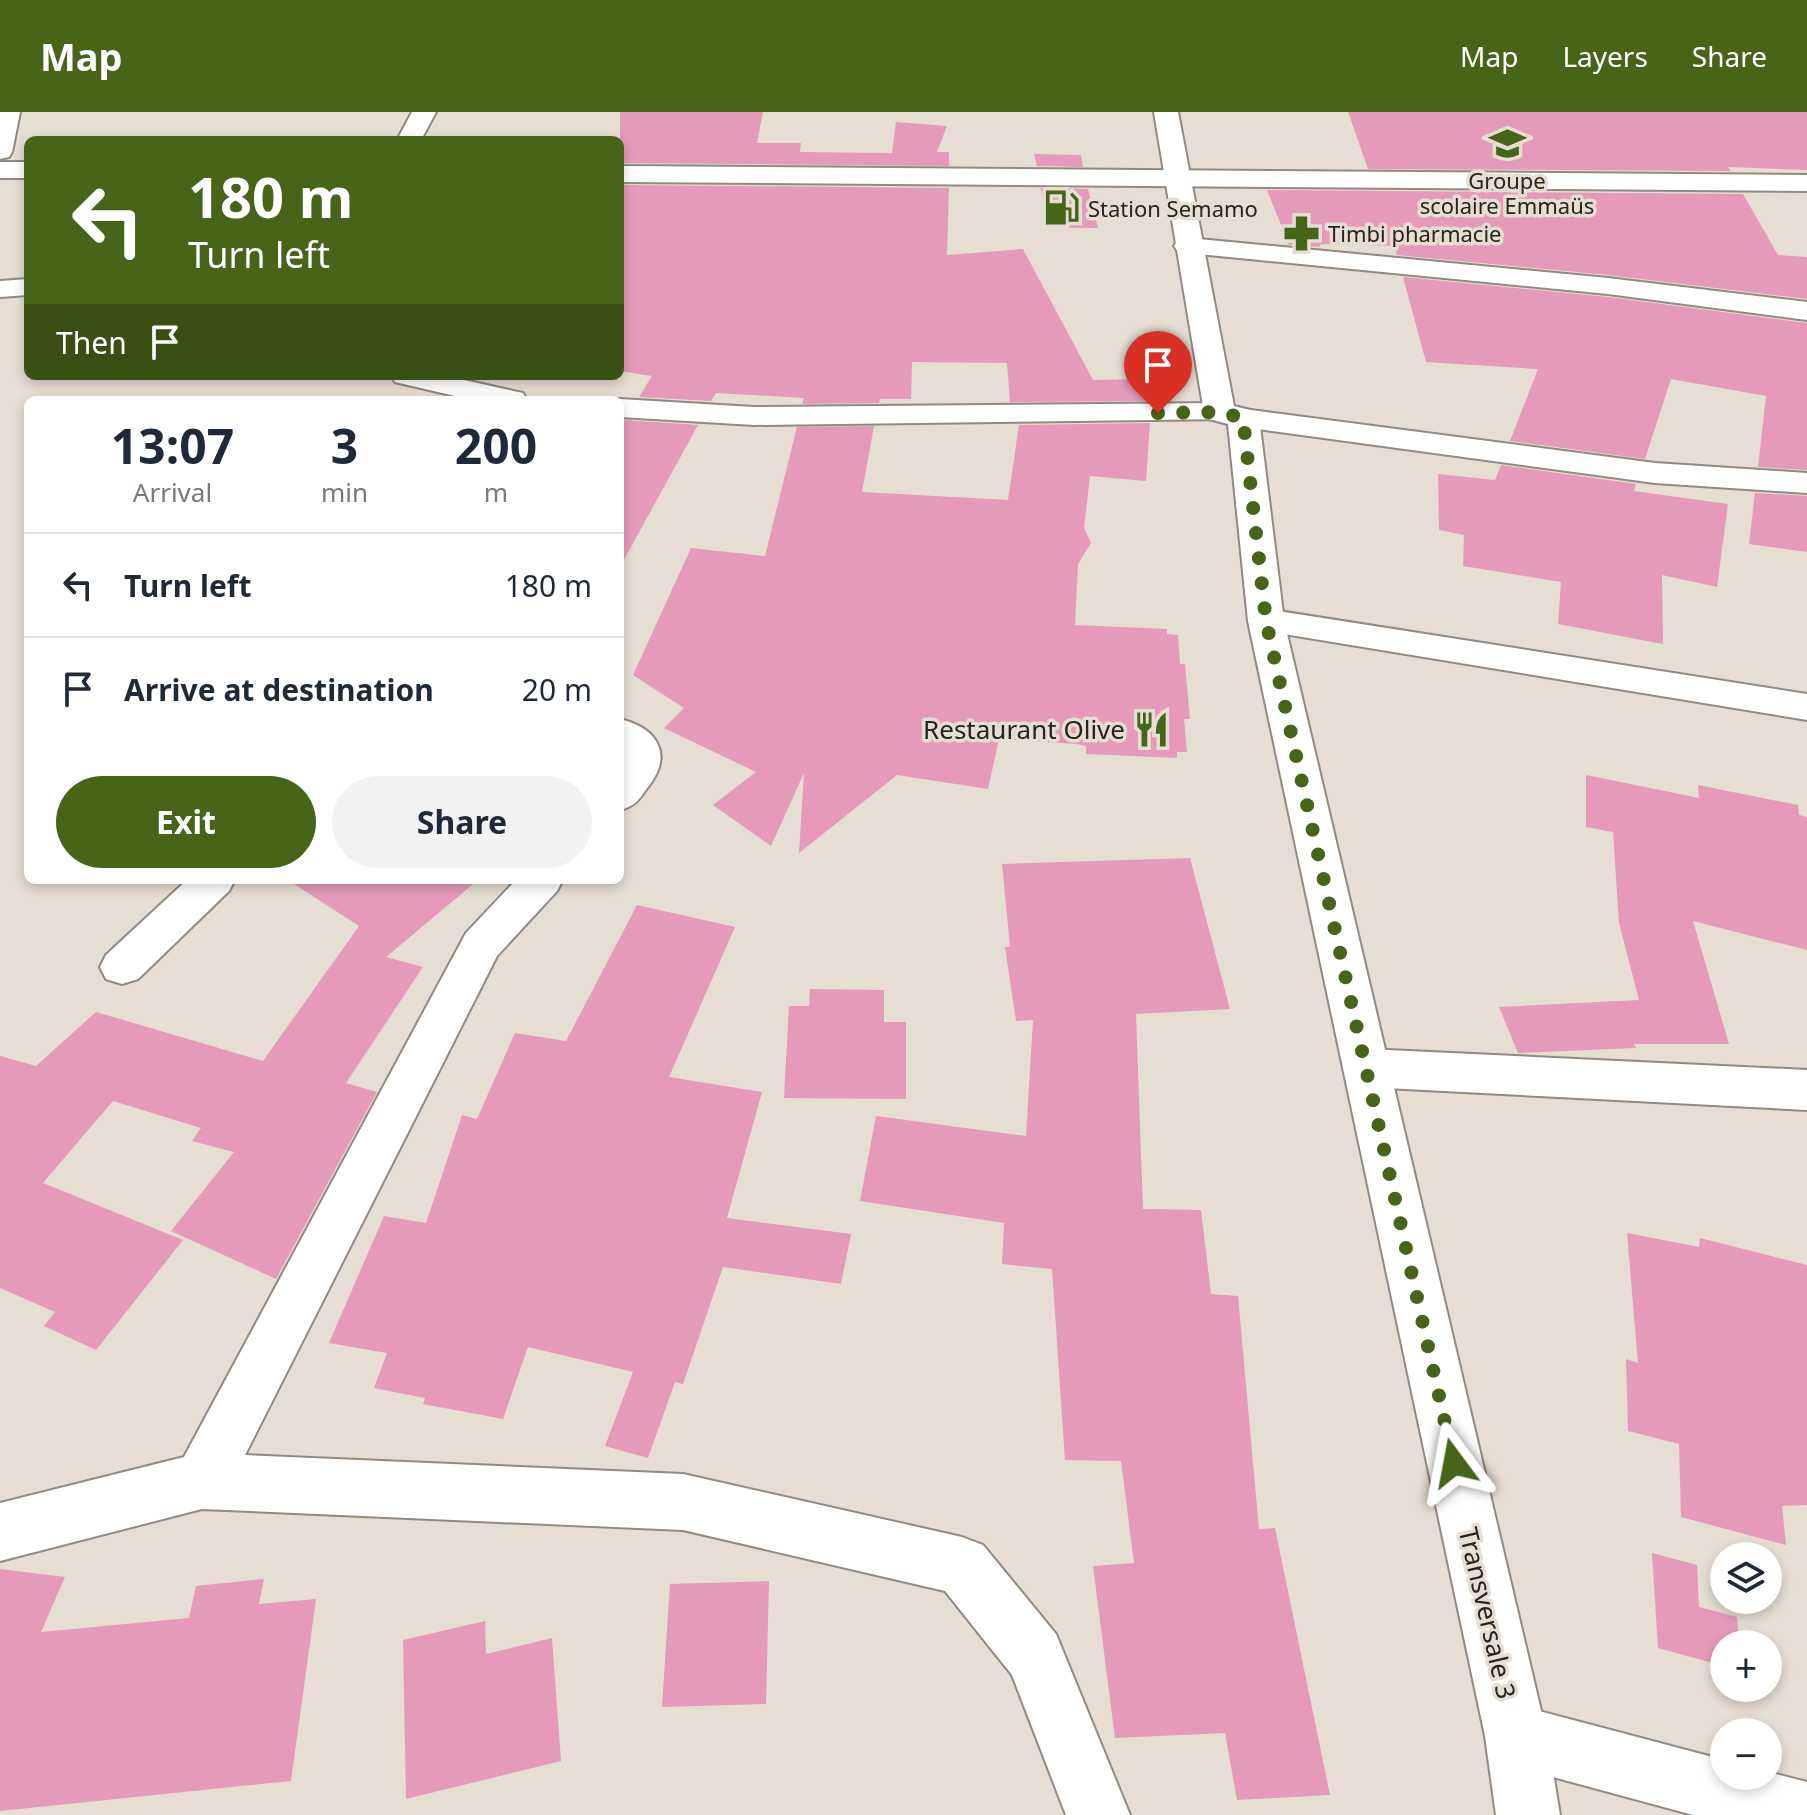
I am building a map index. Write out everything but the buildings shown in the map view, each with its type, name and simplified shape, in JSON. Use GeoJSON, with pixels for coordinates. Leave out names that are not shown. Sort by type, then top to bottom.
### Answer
{"type":"FeatureCollection","features":[{"type":"Feature","properties":{"kind":"street"},"geometry":{"type":"LineString","coordinates":[[0,152],[8,112]]}},
{"type":"Feature","properties":{"kind":"street"},"geometry":{"type":"LineString","coordinates":[[411,136],[424,112]]}},
{"type":"Feature","properties":{"kind":"street","name":"Transversale 3"},"geometry":{"type":"LineString","coordinates":[[1166,112],[1180,177],[1188,246],[1232,415],[1266,621],[1516,1736],[1528,1815]]}},
{"type":"Feature","properties":{"kind":"street"},"geometry":{"type":"LineString","coordinates":[[0,170],[24,170]]}},
{"type":"Feature","properties":{"kind":"street"},"geometry":{"type":"LineString","coordinates":[[624,174],[1807,183]]}},
{"type":"Feature","properties":{"kind":"street"},"geometry":{"type":"LineString","coordinates":[[1188,246],[1608,286],[1807,311]]}},
{"type":"Feature","properties":{"kind":"street"},"geometry":{"type":"LineString","coordinates":[[0,289],[24,287]]}},
{"type":"Feature","properties":{"kind":"street"},"geometry":{"type":"LineString","coordinates":[[424,380],[494,396]]}},
{"type":"Feature","properties":{"kind":"street"},"geometry":{"type":"LineString","coordinates":[[624,408],[754,416],[1232,415],[1655,473],[1807,483]]}},
{"type":"Feature","properties":{"kind":"street"},"geometry":{"type":"LineString","coordinates":[[1266,621],[1807,707]]}},
{"type":"Feature","properties":{"kind":"street"},"geometry":{"type":"LineString","coordinates":[[624,733],[642,751],[641,769],[624,791]]}},
{"type":"Feature","properties":{"kind":"street"},"geometry":{"type":"LineString","coordinates":[[122,967],[210,884]]}},
{"type":"Feature","properties":{"kind":"street"},"geometry":{"type":"LineString","coordinates":[[202,1481],[481,945],[538,884]]}},
{"type":"Feature","properties":{"kind":"street"},"geometry":{"type":"LineString","coordinates":[[1366,1068],[1807,1090]]}},
{"type":"Feature","properties":{"kind":"street"},"geometry":{"type":"LineString","coordinates":[[0,1532],[202,1481],[683,1502],[962,1566],[1035,1655],[1098,1815]]}},
{"type":"Feature","properties":{"kind":"street"},"geometry":{"type":"LineString","coordinates":[[1516,1736],[1807,1814]]}},
{"type":"Feature","properties":{"kind":"place","name":"Groupe scolaire Emmaüs"},"geometry":{"type":"Point","coordinates":[1507,144]}},
{"type":"Feature","properties":{"kind":"place","name":"Station Semamo"},"geometry":{"type":"Point","coordinates":[1062,208]}},
{"type":"Feature","properties":{"kind":"place","name":"Timbi pharmacie"},"geometry":{"type":"Point","coordinates":[1302,233]}},
{"type":"Feature","properties":{"kind":"place","name":"Restaurant Olive"},"geometry":{"type":"Point","coordinates":[1151,729]}},
{"type":"Feature","properties":{"kind":"route"},"geometry":{"type":"LineString","coordinates":[[1158,413],[1220,412],[1243,418],[1266,621],[1454,1463]]}}]}
